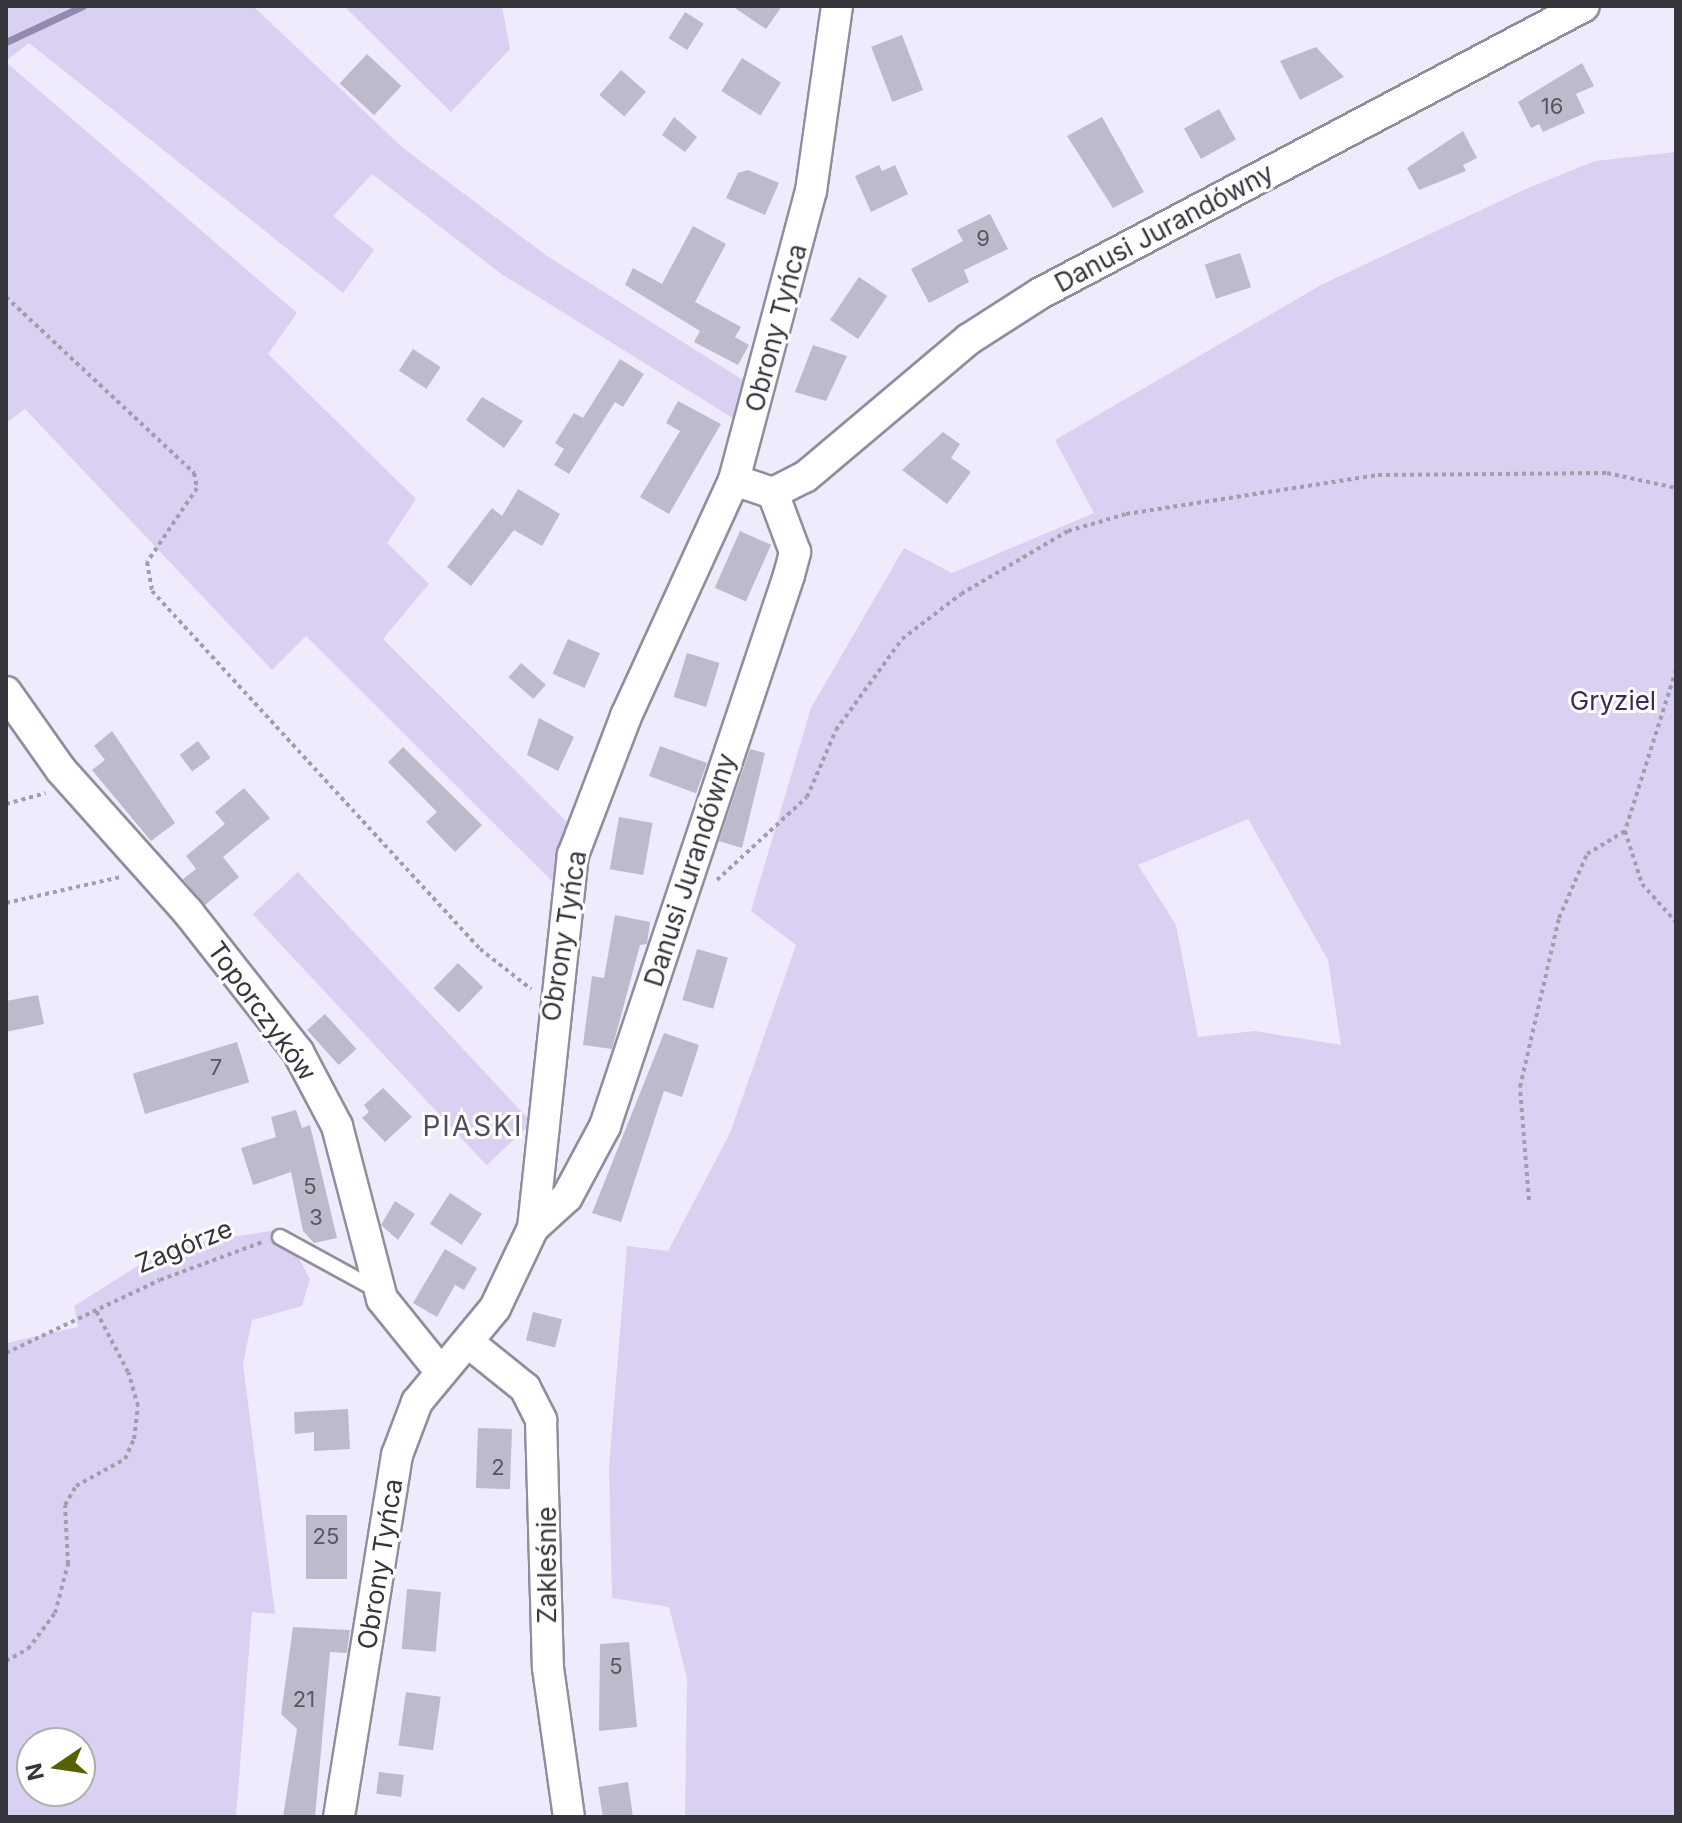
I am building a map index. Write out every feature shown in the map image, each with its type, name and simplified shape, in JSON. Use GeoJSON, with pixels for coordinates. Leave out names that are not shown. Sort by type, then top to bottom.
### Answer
{"type":"FeatureCollection","features":[{"type":"Feature","properties":{"kind":"street","name":"Obrony Tyńca"},"geometry":{"type":"LineString","coordinates":[[339,1817],[397,1455],[417,1402],[495,1308],[533,1228],[552,1004],[573,855],[626,716],[734,480],[811,191],[837,6]]}},
{"type":"Feature","properties":{"kind":"street","name":"Danusi Jurandówny"},"geometry":{"type":"LineString","coordinates":[[533,1228],[567,1197],[605,1126],[789,575],[795,552],[773,493],[805,477],[969,339],[1039,294],[1584,6]]}},
{"type":"Feature","properties":{"kind":"street"},"geometry":{"type":"LineString","coordinates":[[734,480],[773,493]]}},
{"type":"Feature","properties":{"kind":"street","name":"Toporczyków"},"geometry":{"type":"LineString","coordinates":[[6,692],[71,782],[149,870],[298,1052],[319,1090],[350,1170],[379,1291],[412,1345],[440,1371]]}},
{"type":"Feature","properties":{"kind":"street","name":"Zakleśnie"},"geometry":{"type":"LineString","coordinates":[[469,1343],[525,1388],[541,1420],[548,1668],[569,1817]]}},
{"type":"Feature","properties":{"kind":"lane"},"geometry":{"type":"LineString","coordinates":[[280,1237],[379,1291]]}},
{"type":"Feature","properties":{"kind":"path"},"geometry":{"type":"LineString","coordinates":[[6,297],[194,473],[197,488],[147,562],[152,591],[480,949],[552,1004]]}},
{"type":"Feature","properties":{"kind":"path"},"geometry":{"type":"LineString","coordinates":[[712,885],[807,797],[836,730],[902,639],[961,594],[1068,531],[1126,514],[1378,475],[1607,473],[1676,488]]}},
{"type":"Feature","properties":{"kind":"path"},"geometry":{"type":"LineString","coordinates":[[1676,670],[1625,831],[1642,884],[1676,922]]}},
{"type":"Feature","properties":{"kind":"path"},"geometry":{"type":"LineString","coordinates":[[6,804],[71,782]]}},
{"type":"Feature","properties":{"kind":"path"},"geometry":{"type":"LineString","coordinates":[[1529,1200],[1520,1087],[1559,918],[1587,854],[1625,831]]}},
{"type":"Feature","properties":{"kind":"path"},"geometry":{"type":"LineString","coordinates":[[6,903],[149,870]]}},
{"type":"Feature","properties":{"kind":"path","name":"Zagórze"},"geometry":{"type":"LineString","coordinates":[[6,1353],[95,1309],[280,1237]]}},
{"type":"Feature","properties":{"kind":"path"},"geometry":{"type":"LineString","coordinates":[[6,1661],[28,1649],[55,1613],[68,1564],[65,1505],[76,1486],[125,1459],[134,1439],[138,1406],[128,1372],[95,1309]]}},
{"type":"Feature","properties":{"kind":"green space"},"geometry":{"type":"Polygon","coordinates":[[[6,6],[253,6],[403,148],[547,256],[754,387],[739,422],[500,273],[372,174],[333,216],[374,250],[343,293],[29,43],[6,61],[6,6]]]}},
{"type":"Feature","properties":{"kind":"green space"},"geometry":{"type":"Polygon","coordinates":[[[344,6],[502,6],[510,49],[451,112],[344,6]]]}},
{"type":"Feature","properties":{"kind":"green space"},"geometry":{"type":"Polygon","coordinates":[[[6,62],[297,313],[268,354],[416,499],[387,543],[429,584],[383,639],[570,825],[556,885],[306,636],[272,670],[25,409],[6,423],[6,62]]]}},
{"type":"Feature","properties":{"kind":"green space","name":"Gryziel"},"geometry":{"type":"Polygon","coordinates":[[[1676,152],[1676,1817],[685,1817],[687,1678],[669,1607],[612,1598],[609,1467],[627,1246],[668,1251],[730,1133],[796,945],[751,911],[811,708],[904,548],[952,573],[1094,513],[1055,440],[1321,285],[1528,188],[1595,161],[1676,152]],[[1248,819],[1138,865],[1176,925],[1198,1037],[1255,1031],[1341,1045],[1328,960],[1248,819]]]}},
{"type":"Feature","properties":{"kind":"green space"},"geometry":{"type":"Polygon","coordinates":[[[298,872],[532,1123],[487,1165],[253,914],[298,872]]]}},
{"type":"Feature","properties":{"kind":"green space"},"geometry":{"type":"Polygon","coordinates":[[[283,1229],[310,1279],[302,1306],[252,1320],[243,1364],[275,1614],[252,1612],[236,1817],[6,1817],[6,1343],[78,1327],[74,1306],[168,1247],[283,1229]]]}},
{"type":"Feature","properties":{"kind":"building"},"geometry":{"type":"Polygon","coordinates":[[[732,6],[782,6],[766,29],[732,6]]]}},
{"type":"Feature","properties":{"kind":"building"},"geometry":{"type":"Polygon","coordinates":[[[685,12],[704,24],[687,50],[669,38],[685,12]]]}},
{"type":"Feature","properties":{"kind":"building"},"geometry":{"type":"Polygon","coordinates":[[[902,35],[923,90],[892,102],[871,47],[902,35]]]}},
{"type":"Feature","properties":{"kind":"building"},"geometry":{"type":"Polygon","coordinates":[[[1316,47],[1344,77],[1300,100],[1280,61],[1316,47]]]}},
{"type":"Feature","properties":{"kind":"building"},"geometry":{"type":"Polygon","coordinates":[[[367,54],[401,86],[374,115],[340,83],[367,54]]]}},
{"type":"Feature","properties":{"kind":"building"},"geometry":{"type":"Polygon","coordinates":[[[742,58],[781,82],[760,115],[721,91],[742,58]]]}},
{"type":"Feature","properties":{"kind":"building"},"geometry":{"type":"Polygon","coordinates":[[[1582,63],[1594,86],[1576,94],[1585,113],[1543,132],[1539,124],[1531,128],[1518,102],[1582,63]]]}},
{"type":"Feature","properties":{"kind":"building"},"geometry":{"type":"Polygon","coordinates":[[[621,70],[646,92],[624,117],[599,95],[621,70]]]}},
{"type":"Feature","properties":{"kind":"building"},"geometry":{"type":"Polygon","coordinates":[[[1219,109],[1236,140],[1201,159],[1184,128],[1219,109]]]}},
{"type":"Feature","properties":{"kind":"building"},"geometry":{"type":"Polygon","coordinates":[[[674,117],[697,137],[685,152],[662,135],[674,117]]]}},
{"type":"Feature","properties":{"kind":"building"},"geometry":{"type":"Polygon","coordinates":[[[1102,117],[1144,192],[1113,208],[1067,136],[1102,117]]]}},
{"type":"Feature","properties":{"kind":"building"},"geometry":{"type":"Polygon","coordinates":[[[1463,131],[1477,158],[1463,165],[1466,171],[1419,190],[1407,168],[1463,131]]]}},
{"type":"Feature","properties":{"kind":"building"},"geometry":{"type":"Polygon","coordinates":[[[879,165],[882,171],[895,165],[908,194],[871,212],[855,176],[879,165]]]}},
{"type":"Feature","properties":{"kind":"building"},"geometry":{"type":"Polygon","coordinates":[[[748,170],[779,183],[765,215],[726,198],[738,173],[748,170]]]}},
{"type":"Feature","properties":{"kind":"building"},"geometry":{"type":"Polygon","coordinates":[[[990,214],[1008,249],[964,270],[969,282],[929,303],[911,269],[963,241],[957,230],[990,214]]]}},
{"type":"Feature","properties":{"kind":"building"},"geometry":{"type":"Polygon","coordinates":[[[693,226],[726,244],[695,302],[741,327],[735,337],[749,345],[738,365],[694,342],[700,331],[625,285],[633,268],[662,284],[693,226]]]}},
{"type":"Feature","properties":{"kind":"building"},"geometry":{"type":"Polygon","coordinates":[[[1240,253],[1251,287],[1216,299],[1205,264],[1240,253]]]}},
{"type":"Feature","properties":{"kind":"building"},"geometry":{"type":"Polygon","coordinates":[[[859,277],[887,296],[858,339],[830,320],[859,277]]]}},
{"type":"Feature","properties":{"kind":"building"},"geometry":{"type":"Polygon","coordinates":[[[813,345],[847,356],[826,401],[795,392],[813,345]]]}},
{"type":"Feature","properties":{"kind":"building"},"geometry":{"type":"Polygon","coordinates":[[[413,349],[441,367],[427,389],[399,371],[413,349]]]}},
{"type":"Feature","properties":{"kind":"building"},"geometry":{"type":"Polygon","coordinates":[[[620,359],[644,374],[623,407],[615,402],[569,474],[554,465],[564,449],[555,443],[574,413],[583,418],[620,359]]]}},
{"type":"Feature","properties":{"kind":"building"},"geometry":{"type":"Polygon","coordinates":[[[482,397],[523,421],[504,448],[466,420],[482,397]]]}},
{"type":"Feature","properties":{"kind":"building"},"geometry":{"type":"Polygon","coordinates":[[[678,401],[721,424],[669,514],[640,497],[680,431],[666,423],[678,401]]]}},
{"type":"Feature","properties":{"kind":"building"},"geometry":{"type":"Polygon","coordinates":[[[943,432],[960,444],[951,458],[971,472],[947,504],[902,470],[943,432]]]}},
{"type":"Feature","properties":{"kind":"building"},"geometry":{"type":"Polygon","coordinates":[[[518,489],[560,514],[542,546],[514,530],[471,586],[447,567],[492,508],[502,516],[518,489]]]}},
{"type":"Feature","properties":{"kind":"building"},"geometry":{"type":"Polygon","coordinates":[[[740,531],[771,545],[746,601],[715,588],[740,531]]]}},
{"type":"Feature","properties":{"kind":"building"},"geometry":{"type":"Polygon","coordinates":[[[568,639],[600,653],[585,688],[553,674],[568,639]]]}},
{"type":"Feature","properties":{"kind":"building"},"geometry":{"type":"Polygon","coordinates":[[[687,653],[720,663],[706,707],[674,697],[687,653]]]}},
{"type":"Feature","properties":{"kind":"building"},"geometry":{"type":"Polygon","coordinates":[[[521,663],[546,685],[533,699],[509,677],[521,663]]]}},
{"type":"Feature","properties":{"kind":"building"},"geometry":{"type":"Polygon","coordinates":[[[539,718],[574,737],[558,771],[527,755],[539,718]]]}},
{"type":"Feature","properties":{"kind":"building"},"geometry":{"type":"Polygon","coordinates":[[[112,731],[175,823],[151,841],[92,770],[105,760],[94,746],[112,731]]]}},
{"type":"Feature","properties":{"kind":"building"},"geometry":{"type":"Polygon","coordinates":[[[198,741],[211,758],[192,772],[180,755],[198,741]]]}},
{"type":"Feature","properties":{"kind":"building"},"geometry":{"type":"Polygon","coordinates":[[[660,746],[707,763],[696,793],[649,776],[660,746]]]}},
{"type":"Feature","properties":{"kind":"building"},"geometry":{"type":"Polygon","coordinates":[[[403,747],[482,825],[455,852],[426,822],[437,812],[388,762],[403,747]]]}},
{"type":"Feature","properties":{"kind":"building"},"geometry":{"type":"Polygon","coordinates":[[[750,749],[765,753],[742,848],[719,841],[750,749]]]}},
{"type":"Feature","properties":{"kind":"building"},"geometry":{"type":"Polygon","coordinates":[[[244,788],[270,818],[223,857],[239,877],[205,905],[183,879],[196,869],[186,856],[225,824],[215,812],[244,788]]]}},
{"type":"Feature","properties":{"kind":"building"},"geometry":{"type":"Polygon","coordinates":[[[619,817],[652,823],[643,875],[610,869],[619,817]]]}},
{"type":"Feature","properties":{"kind":"building"},"geometry":{"type":"Polygon","coordinates":[[[615,915],[650,922],[647,944],[640,945],[612,1049],[583,1045],[592,976],[604,978],[615,915]]]}},
{"type":"Feature","properties":{"kind":"building"},"geometry":{"type":"Polygon","coordinates":[[[697,949],[728,958],[713,1009],[682,1000],[697,949]]]}},
{"type":"Feature","properties":{"kind":"building"},"geometry":{"type":"Polygon","coordinates":[[[458,963],[483,987],[459,1012],[434,988],[458,963]]]}},
{"type":"Feature","properties":{"kind":"building"},"geometry":{"type":"Polygon","coordinates":[[[38,995],[44,1024],[6,1032],[6,1001],[38,995]]]}},
{"type":"Feature","properties":{"kind":"building"},"geometry":{"type":"Polygon","coordinates":[[[325,1014],[356,1049],[339,1065],[307,1030],[325,1014]]]}},
{"type":"Feature","properties":{"kind":"building"},"geometry":{"type":"Polygon","coordinates":[[[664,1033],[699,1045],[682,1097],[664,1091],[621,1222],[592,1213],[664,1033]]]}},
{"type":"Feature","properties":{"kind":"building"},"geometry":{"type":"Polygon","coordinates":[[[237,1042],[249,1082],[145,1114],[133,1074],[237,1042]]]}},
{"type":"Feature","properties":{"kind":"building"},"geometry":{"type":"Polygon","coordinates":[[[383,1088],[412,1117],[385,1142],[362,1118],[369,1112],[364,1105],[383,1088]]]}},
{"type":"Feature","properties":{"kind":"building"},"geometry":{"type":"Polygon","coordinates":[[[296,1110],[302,1128],[310,1125],[337,1238],[314,1243],[303,1231],[291,1172],[253,1185],[241,1148],[276,1137],[271,1117],[296,1110]]]}},
{"type":"Feature","properties":{"kind":"building"},"geometry":{"type":"Polygon","coordinates":[[[450,1193],[482,1214],[462,1245],[430,1224],[450,1193]]]}},
{"type":"Feature","properties":{"kind":"building"},"geometry":{"type":"Polygon","coordinates":[[[395,1201],[415,1214],[398,1240],[381,1225],[395,1201]]]}},
{"type":"Feature","properties":{"kind":"building"},"geometry":{"type":"Polygon","coordinates":[[[445,1249],[477,1268],[464,1290],[455,1285],[437,1317],[413,1303],[445,1249]]]}},
{"type":"Feature","properties":{"kind":"building"},"geometry":{"type":"Polygon","coordinates":[[[533,1312],[562,1319],[555,1347],[526,1340],[533,1312]]]}},
{"type":"Feature","properties":{"kind":"building"},"geometry":{"type":"Polygon","coordinates":[[[348,1409],[350,1449],[314,1451],[314,1432],[295,1434],[294,1412],[348,1409]]]}},
{"type":"Feature","properties":{"kind":"building"},"geometry":{"type":"Polygon","coordinates":[[[478,1428],[512,1429],[510,1489],[476,1488],[478,1428]]]}},
{"type":"Feature","properties":{"kind":"building"},"geometry":{"type":"Polygon","coordinates":[[[306,1515],[347,1515],[347,1579],[306,1579],[306,1515]]]}},
{"type":"Feature","properties":{"kind":"building"},"geometry":{"type":"Polygon","coordinates":[[[407,1589],[441,1592],[436,1652],[402,1649],[407,1589]]]}},
{"type":"Feature","properties":{"kind":"building"},"geometry":{"type":"Polygon","coordinates":[[[293,1627],[350,1630],[347,1653],[330,1652],[315,1817],[283,1817],[297,1729],[281,1714],[293,1627]]]}},
{"type":"Feature","properties":{"kind":"building"},"geometry":{"type":"Polygon","coordinates":[[[629,1642],[637,1727],[599,1731],[600,1644],[629,1642]]]}},
{"type":"Feature","properties":{"kind":"building"},"geometry":{"type":"Polygon","coordinates":[[[406,1692],[441,1697],[433,1750],[398,1745],[406,1692]]]}},
{"type":"Feature","properties":{"kind":"building"},"geometry":{"type":"Polygon","coordinates":[[[379,1772],[404,1775],[401,1797],[376,1794],[379,1772]]]}},
{"type":"Feature","properties":{"kind":"building"},"geometry":{"type":"Polygon","coordinates":[[[628,1782],[633,1817],[603,1817],[598,1787],[628,1782]]]}},
{"type":"Feature","properties":{"kind":"waterway"},"geometry":{"type":"LineString","coordinates":[[6,42],[83,6]]}},
{"type":"Feature","properties":{"kind":"district","name":"PIASKI"},"geometry":{"type":"Point","coordinates":[473,1126]}}]}
